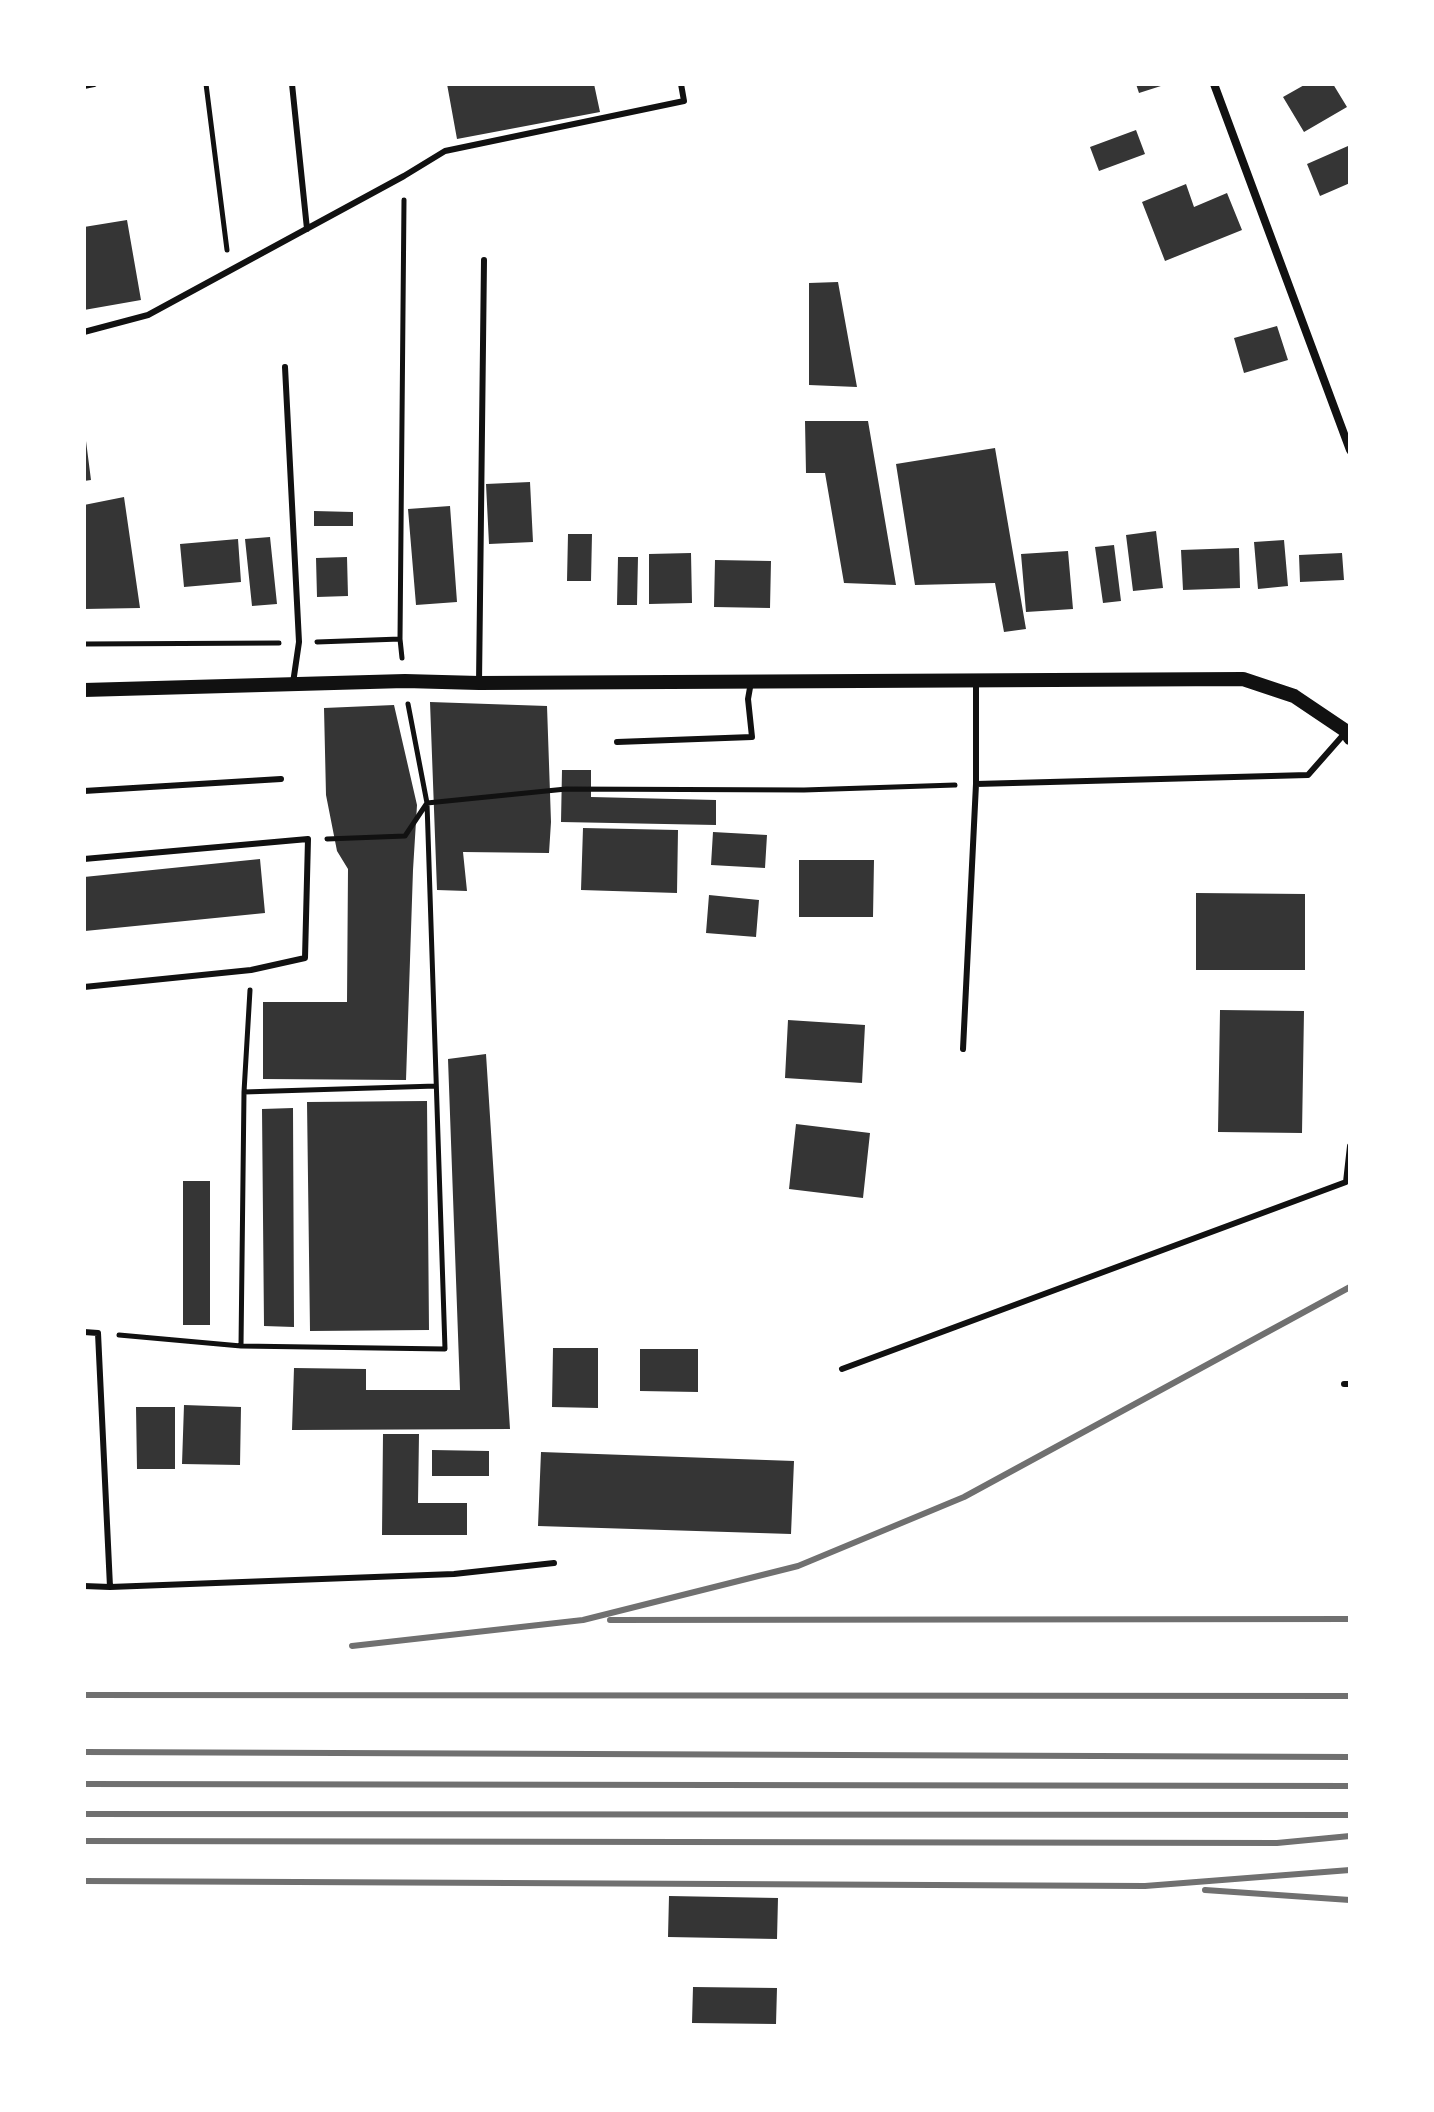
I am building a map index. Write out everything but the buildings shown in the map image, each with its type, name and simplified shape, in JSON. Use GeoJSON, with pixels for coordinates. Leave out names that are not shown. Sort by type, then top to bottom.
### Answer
{"type":"FeatureCollection","features":[{"type":"Feature","properties":{"kind":"street"},"geometry":{"type":"LineString","coordinates":[[1214,84],[1350,450]]}},
{"type":"Feature","properties":{"kind":"street"},"geometry":{"type":"LineString","coordinates":[[84,690],[405,681],[1243,679],[1294,696],[1349,732]]}},
{"type":"Feature","properties":{"kind":"lane"},"geometry":{"type":"LineString","coordinates":[[84,86],[94,84]]}},
{"type":"Feature","properties":{"kind":"lane"},"geometry":{"type":"LineString","coordinates":[[292,84],[307,229]]}},
{"type":"Feature","properties":{"kind":"lane"},"geometry":{"type":"LineString","coordinates":[[84,332],[148,315],[445,151],[684,101],[681,84]]}},
{"type":"Feature","properties":{"kind":"lane"},"geometry":{"type":"LineString","coordinates":[[479,683],[484,260]]}},
{"type":"Feature","properties":{"kind":"lane"},"geometry":{"type":"LineString","coordinates":[[285,367],[299,642],[293,684]]}},
{"type":"Feature","properties":{"kind":"lane"},"geometry":{"type":"LineString","coordinates":[[963,1049],[976,784],[976,680]]}},
{"type":"Feature","properties":{"kind":"lane"},"geometry":{"type":"LineString","coordinates":[[617,742],[752,737],[748,699],[751,682]]}},
{"type":"Feature","properties":{"kind":"lane"},"geometry":{"type":"LineString","coordinates":[[976,784],[1308,775],[1349,732]]}},
{"type":"Feature","properties":{"kind":"lane"},"geometry":{"type":"LineString","coordinates":[[84,791],[281,779]]}},
{"type":"Feature","properties":{"kind":"lane"},"geometry":{"type":"LineString","coordinates":[[84,859],[308,839],[305,958],[251,970],[84,987]]}},
{"type":"Feature","properties":{"kind":"lane"},"geometry":{"type":"LineString","coordinates":[[842,1369],[1346,1182],[1350,1146]]}},
{"type":"Feature","properties":{"kind":"lane"},"geometry":{"type":"LineString","coordinates":[[84,1332],[98,1333],[110,1587]]}},
{"type":"Feature","properties":{"kind":"lane"},"geometry":{"type":"LineString","coordinates":[[84,1586],[454,1574],[554,1563]]}},
{"type":"Feature","properties":{"kind":"path"},"geometry":{"type":"LineString","coordinates":[[206,84],[230,270]]}},
{"type":"Feature","properties":{"kind":"path"},"geometry":{"type":"LineString","coordinates":[[98,1333],[241,1346],[445,1349],[427,803],[400,639],[404,176]]}},
{"type":"Feature","properties":{"kind":"path"},"geometry":{"type":"LineString","coordinates":[[84,644],[400,639]]}},
{"type":"Feature","properties":{"kind":"path"},"geometry":{"type":"LineString","coordinates":[[427,803],[566,789],[804,790],[976,784]]}},
{"type":"Feature","properties":{"kind":"path"},"geometry":{"type":"LineString","coordinates":[[308,839],[405,836],[427,803]]}},
{"type":"Feature","properties":{"kind":"path"},"geometry":{"type":"LineString","coordinates":[[241,1346],[244,1092],[251,970]]}},
{"type":"Feature","properties":{"kind":"path"},"geometry":{"type":"LineString","coordinates":[[244,1092],[436,1086]]}},
{"type":"Feature","properties":{"kind":"railway"},"geometry":{"type":"LineString","coordinates":[[352,1646],[583,1620],[798,1566],[964,1497],[1350,1287]]}},
{"type":"Feature","properties":{"kind":"railway"},"geometry":{"type":"LineString","coordinates":[[610,1620],[1350,1619]]}},
{"type":"Feature","properties":{"kind":"railway"},"geometry":{"type":"LineString","coordinates":[[84,1695],[1350,1696]]}},
{"type":"Feature","properties":{"kind":"railway"},"geometry":{"type":"LineString","coordinates":[[84,1752],[1350,1757]]}},
{"type":"Feature","properties":{"kind":"railway"},"geometry":{"type":"LineString","coordinates":[[84,1784],[1350,1786]]}},
{"type":"Feature","properties":{"kind":"railway"},"geometry":{"type":"LineString","coordinates":[[84,1814],[1350,1815]]}},
{"type":"Feature","properties":{"kind":"railway"},"geometry":{"type":"LineString","coordinates":[[84,1841],[1277,1843],[1350,1836]]}},
{"type":"Feature","properties":{"kind":"railway"},"geometry":{"type":"LineString","coordinates":[[84,1881],[1145,1886],[1350,1870]]}},
{"type":"Feature","properties":{"kind":"railway"},"geometry":{"type":"LineString","coordinates":[[1205,1890],[1350,1900]]}}]}
